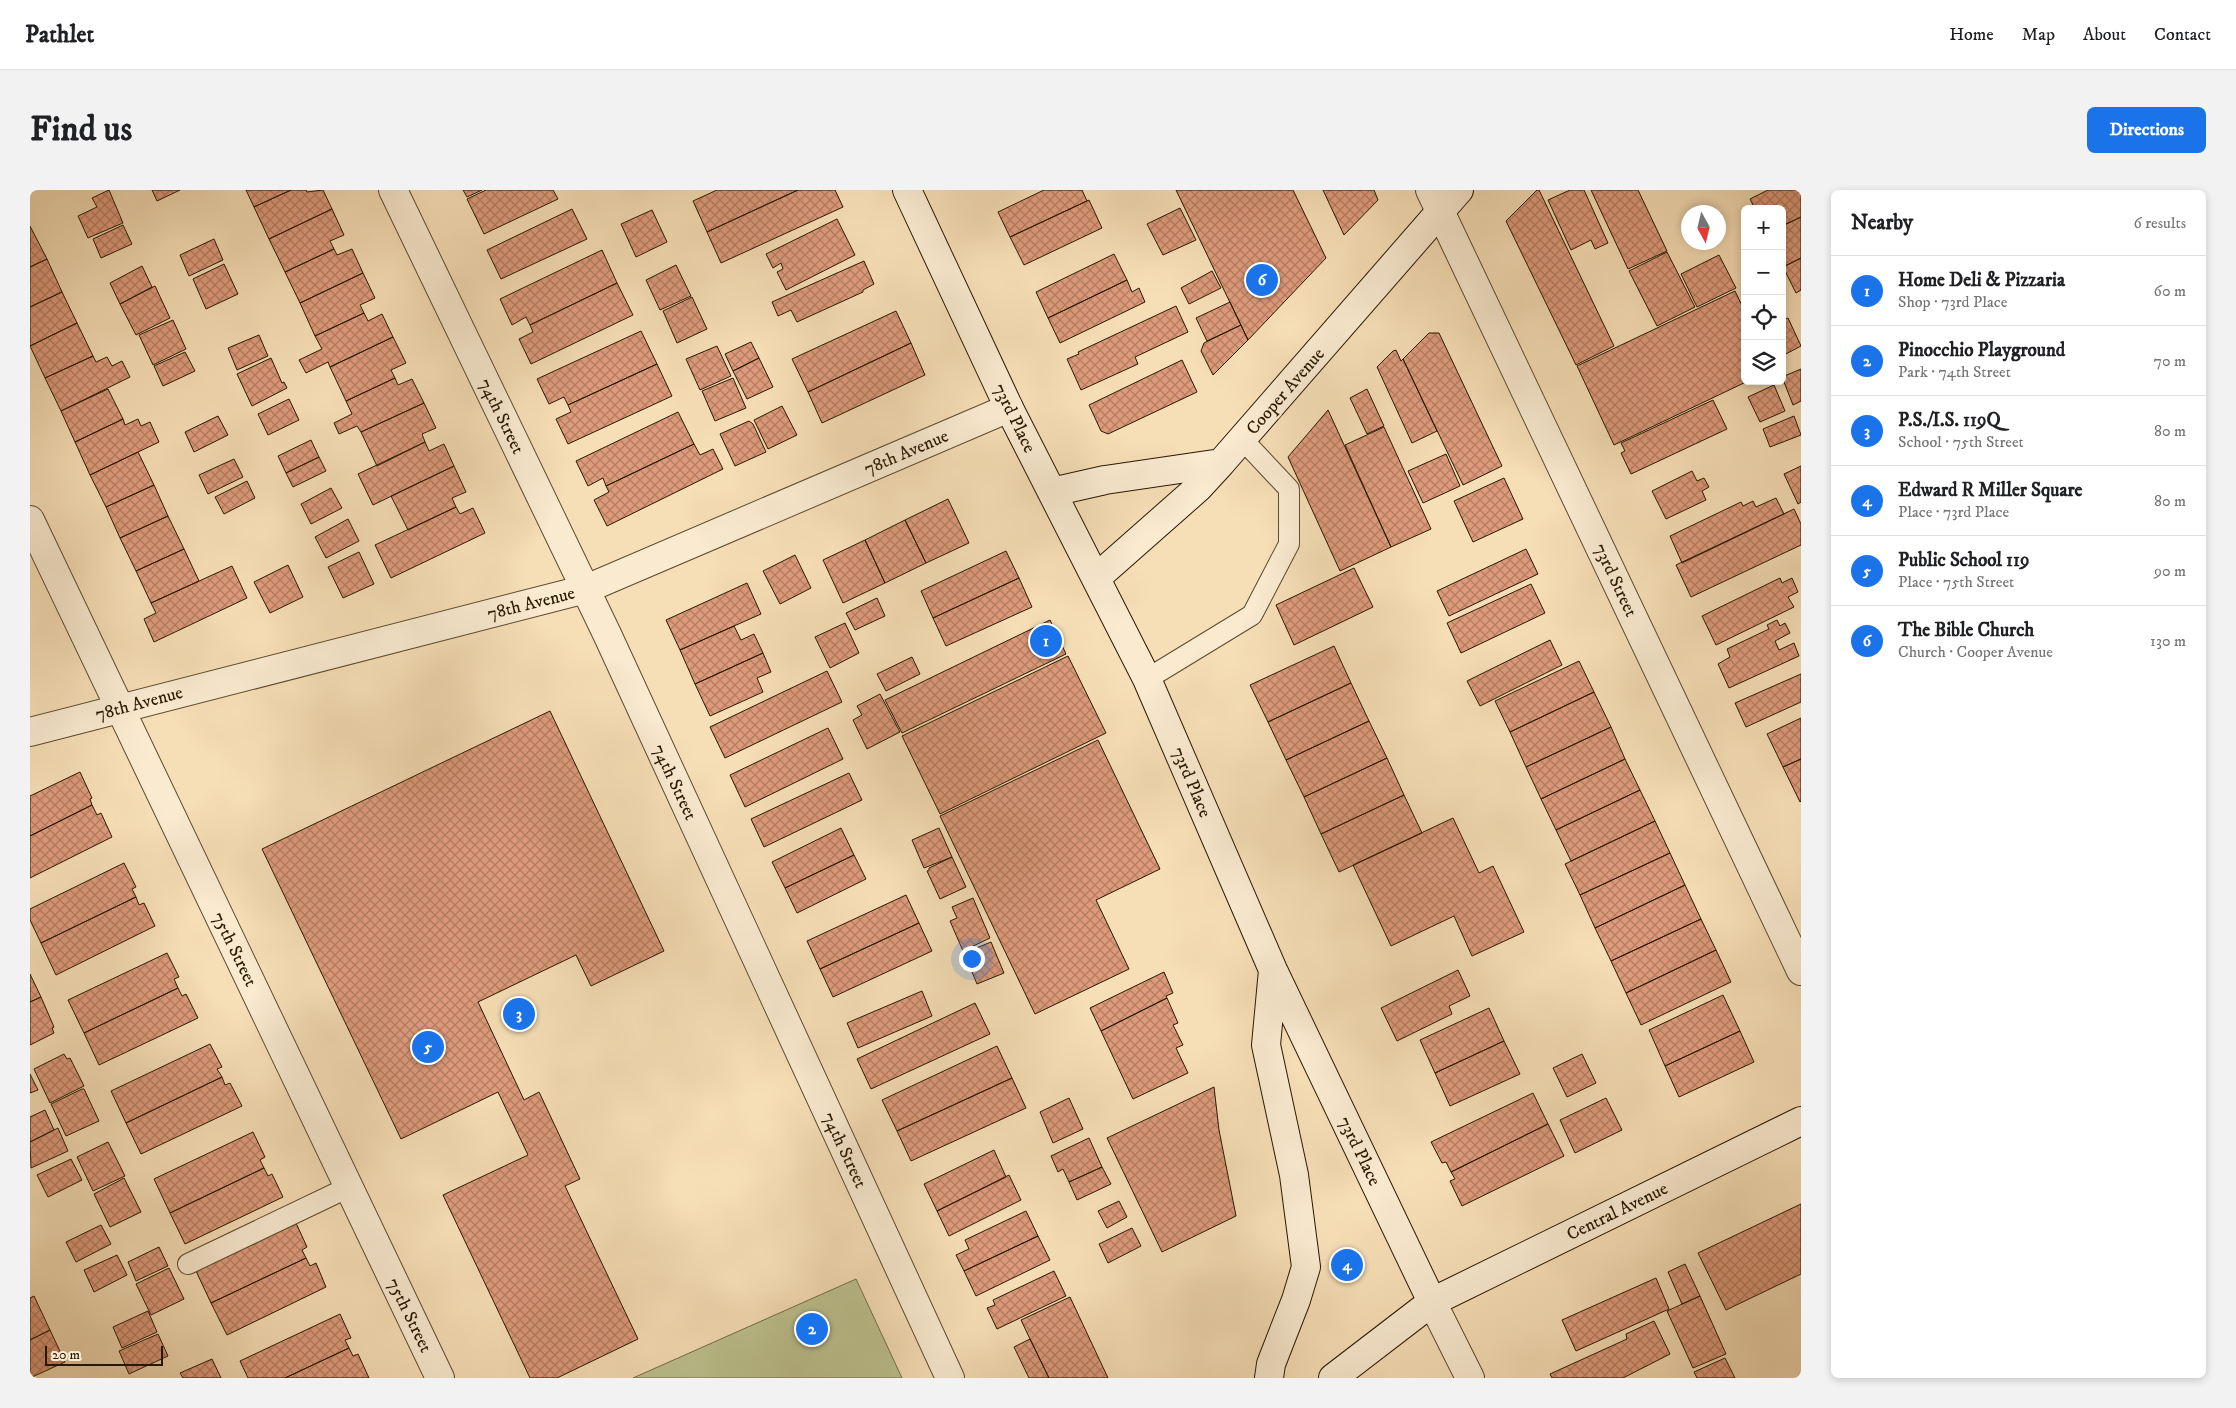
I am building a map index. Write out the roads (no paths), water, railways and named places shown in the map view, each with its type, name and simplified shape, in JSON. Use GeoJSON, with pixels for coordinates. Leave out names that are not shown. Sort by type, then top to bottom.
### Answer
{"type":"FeatureCollection","features":[{"type":"Feature","properties":{"kind":"street","name":"74th Street"},"geometry":{"type":"LineString","coordinates":[[393,190],[586,590],[950,1378]]}},
{"type":"Feature","properties":{"kind":"street","name":"73rd Place"},"geometry":{"type":"LineString","coordinates":[[907,190],[1010,408],[1147,679],[1273,970],[1470,1378]]}},
{"type":"Feature","properties":{"kind":"street","name":"Cooper Avenue"},"geometry":{"type":"LineString","coordinates":[[1096,578],[1198,488],[1221,464],[1243,440],[1435,200],[1459,190]]}},
{"type":"Feature","properties":{"kind":"street","name":"73rd Street"},"geometry":{"type":"LineString","coordinates":[[1435,200],[1801,971]]}},
{"type":"Feature","properties":{"kind":"street","name":"78th Avenue"},"geometry":{"type":"LineString","coordinates":[[30,732],[586,590],[1010,408]]}},
{"type":"Feature","properties":{"kind":"street"},"geometry":{"type":"LineString","coordinates":[[1052,492],[1106,480],[1221,464]]}},
{"type":"Feature","properties":{"kind":"street","name":"75th Street"},"geometry":{"type":"LineString","coordinates":[[30,520],[440,1378]]}},
{"type":"Feature","properties":{"kind":"street"},"geometry":{"type":"LineString","coordinates":[[1269,1378],[1271,1364],[1296,1300],[1306,1267],[1294,1175],[1266,1045],[1273,970]]}},
{"type":"Feature","properties":{"kind":"street","name":"Central Avenue"},"geometry":{"type":"LineString","coordinates":[[1432,1302],[1801,1121]]}},
{"type":"Feature","properties":{"kind":"street"},"geometry":{"type":"LineString","coordinates":[[1333,1378],[1432,1302]]}},
{"type":"Feature","properties":{"kind":"lane"},"geometry":{"type":"LineString","coordinates":[[1147,679],[1252,615],[1289,544],[1289,489],[1243,440]]}},
{"type":"Feature","properties":{"kind":"lane"},"geometry":{"type":"LineString","coordinates":[[188,1264],[349,1187]]}},
{"type":"Feature","properties":{"kind":"place","name":"The Bible Church"},"geometry":{"type":"Point","coordinates":[1262,280]}},
{"type":"Feature","properties":{"kind":"place","name":"Home Deli & Pizzaria"},"geometry":{"type":"Point","coordinates":[1046,641]}},
{"type":"Feature","properties":{"kind":"place","name":"P.S./I.S. 119Q"},"geometry":{"type":"Point","coordinates":[519,1014]}},
{"type":"Feature","properties":{"kind":"place","name":"Public School 119"},"geometry":{"type":"Point","coordinates":[428,1047]}},
{"type":"Feature","properties":{"kind":"place","name":"Edward R Miller Square"},"geometry":{"type":"Point","coordinates":[1347,1265]}},
{"type":"Feature","properties":{"kind":"place","name":"Pinocchio Playground"},"geometry":{"type":"Point","coordinates":[812,1329]}}]}
